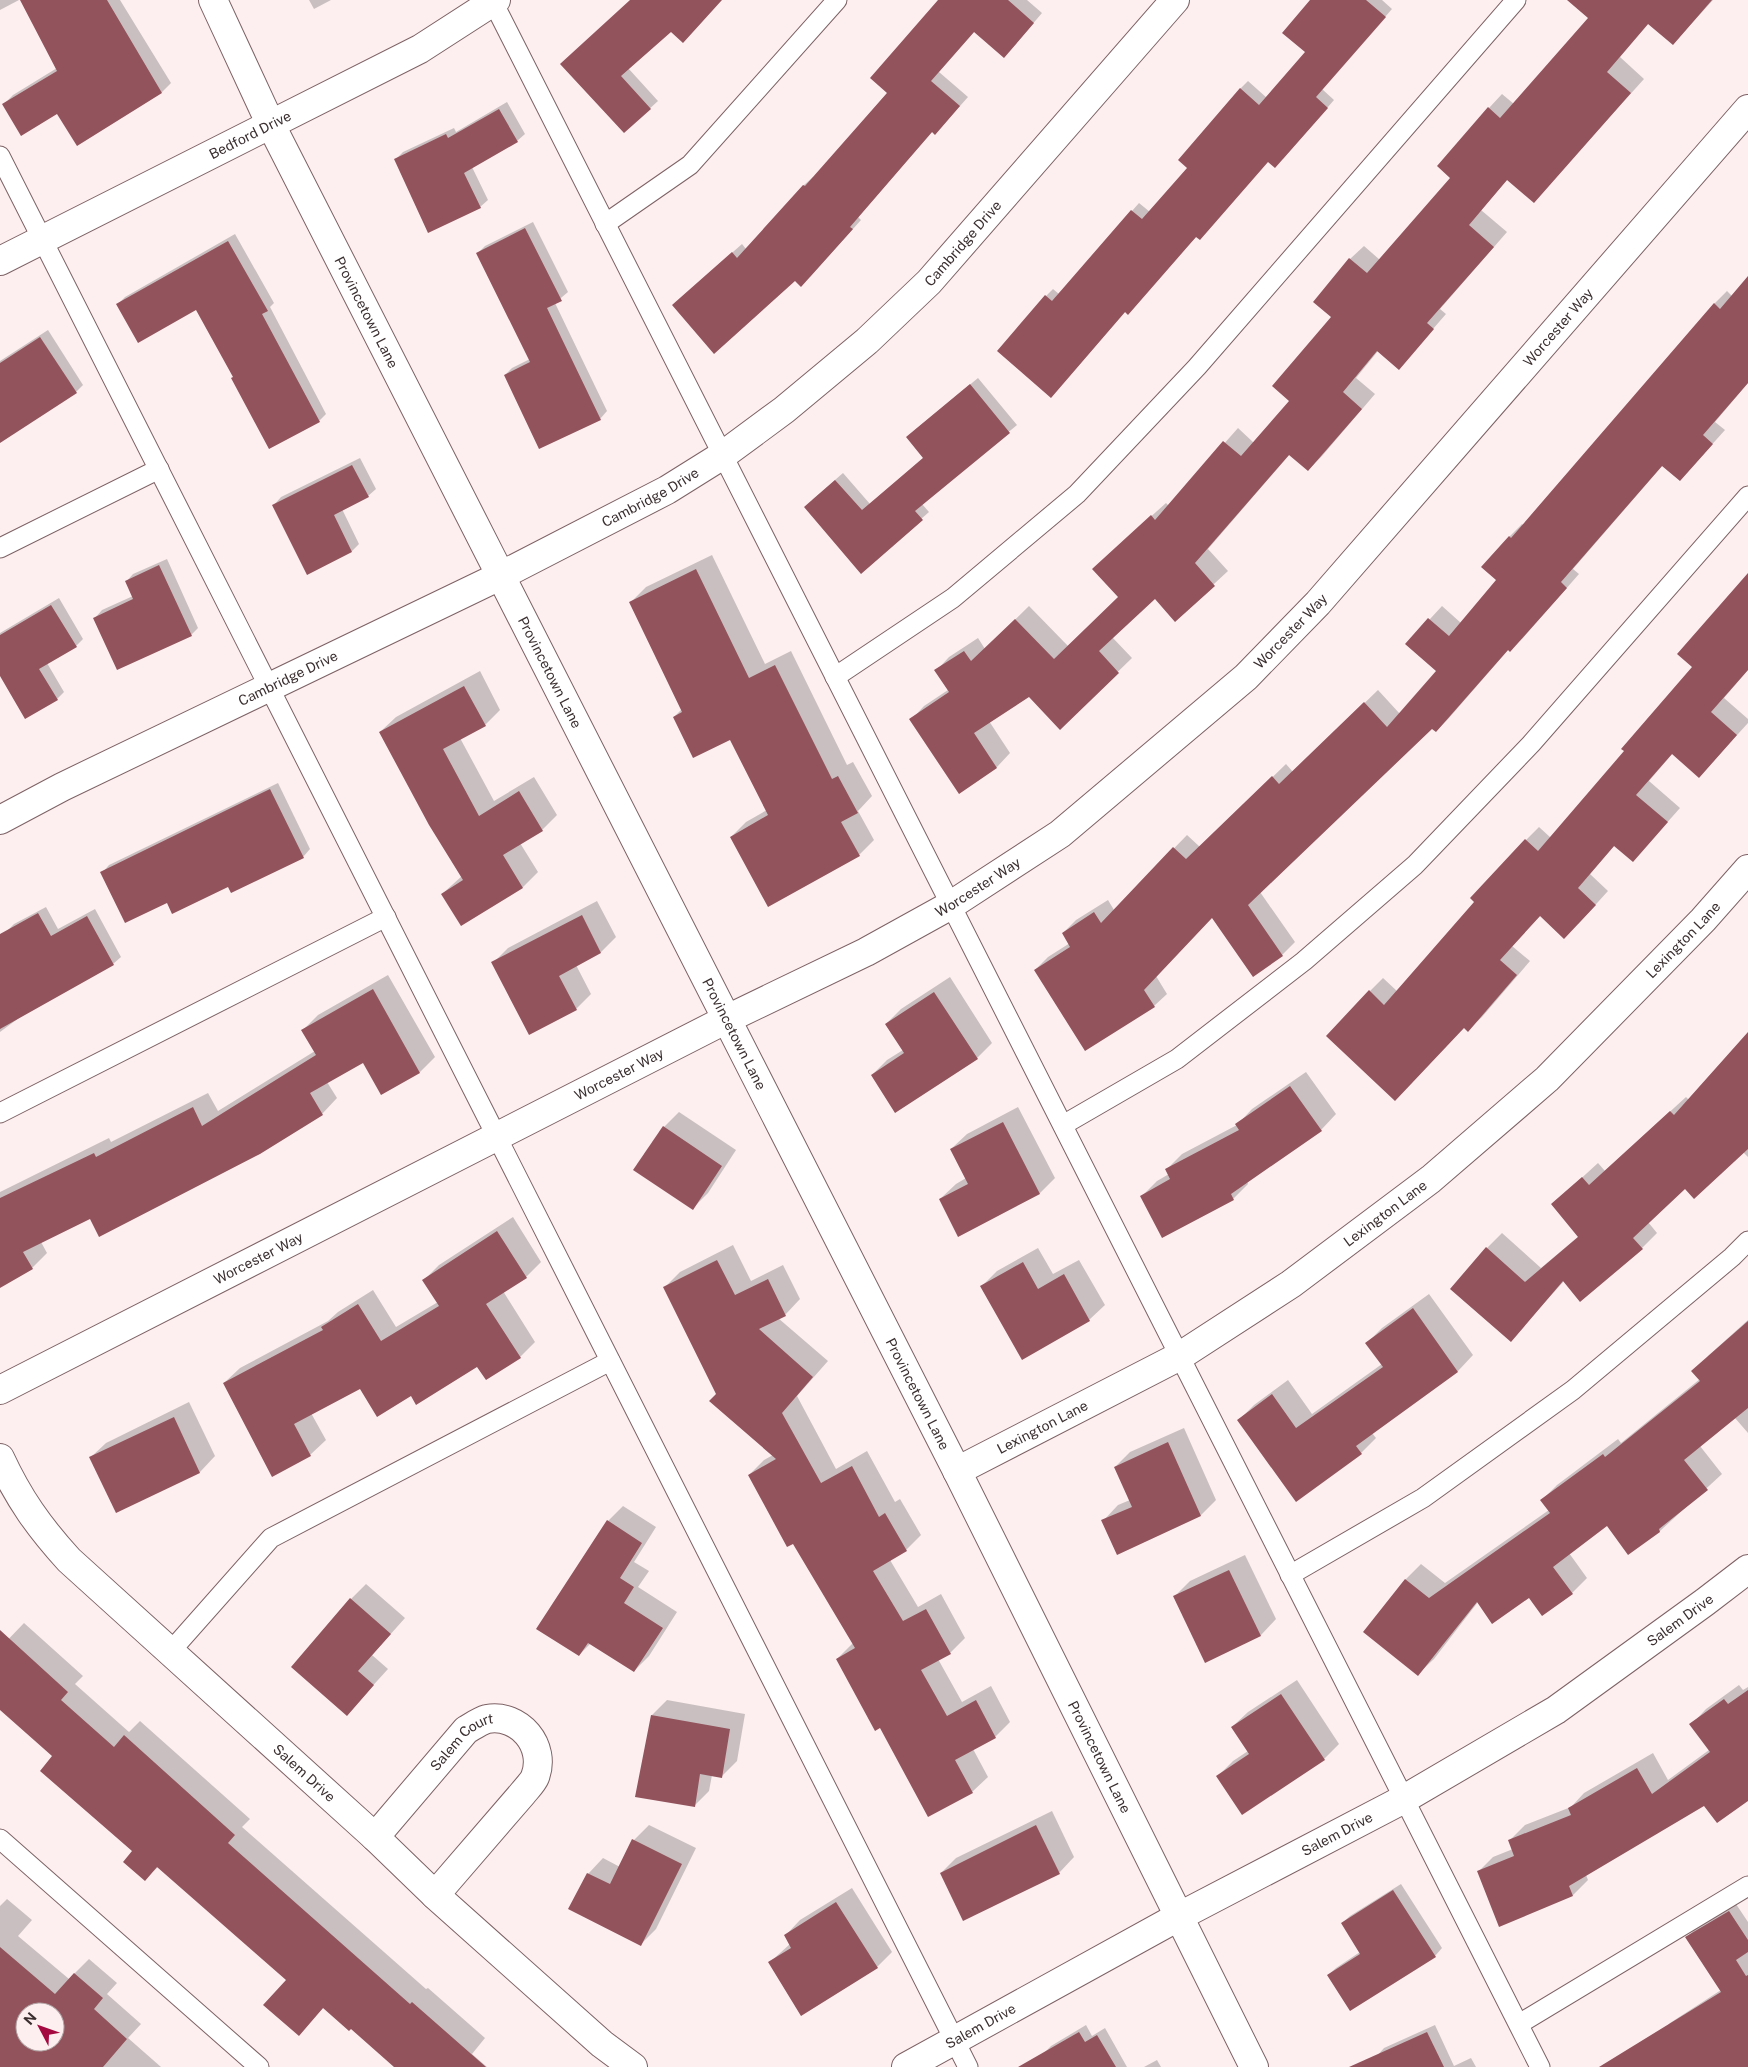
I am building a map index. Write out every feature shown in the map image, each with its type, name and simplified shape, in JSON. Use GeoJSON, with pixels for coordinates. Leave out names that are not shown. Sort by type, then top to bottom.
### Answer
{"type":"FeatureCollection","features":[{"type":"Feature","properties":{"kind":"street","name":"Provincetown Lane"},"geometry":{"type":"LineString","coordinates":[[213,0],[270,123],[725,1020],[957,1471],[1254,2067]]}},
{"type":"Feature","properties":{"kind":"street","name":"Cambridge Drive"},"geometry":{"type":"LineString","coordinates":[[0,820],[62,787],[500,576],[667,490],[723,455],[784,410],[867,341],[929,282],[1175,0]]}},
{"type":"Feature","properties":{"kind":"street","name":"Bedford Drive"},"geometry":{"type":"LineString","coordinates":[[0,261],[270,123],[420,50],[494,1]]}},
{"type":"Feature","properties":{"kind":"street","name":"Worcester Way"},"geometry":{"type":"LineString","coordinates":[[0,1390],[725,1020],[866,952],[951,905],[1060,834],[1246,677],[1318,603],[1748,109]]}},
{"type":"Feature","properties":{"kind":"street","name":"Lexington Lane"},"geometry":{"type":"LineString","coordinates":[[957,1471],[1180,1356],[1291,1284],[1439,1172],[1547,1079],[1703,920],[1748,869]]}},
{"type":"Feature","properties":{"kind":"street","name":"Salem Drive"},"geometry":{"type":"LineString","coordinates":[[0,1458],[15,1490],[42,1529],[69,1560],[375,1837],[435,1894],[602,2044],[632,2067]]}},
{"type":"Feature","properties":{"kind":"street","name":"Salem Drive"},"geometry":{"type":"LineString","coordinates":[[906,2067],[1178,1917],[1404,1799],[1556,1710],[1748,1569]]}},
{"type":"Feature","properties":{"kind":"street","name":"Salem Court"},"geometry":{"type":"LineString","coordinates":[[375,1837],[466,1730],[481,1721],[504,1719],[516,1724],[528,1733],[535,1746],[538,1759],[535,1777],[435,1894]]}},
{"type":"Feature","properties":{"kind":"lane"},"geometry":{"type":"LineString","coordinates":[[606,224],[690,165],[838,0]]}},
{"type":"Feature","properties":{"kind":"lane"},"geometry":{"type":"LineString","coordinates":[[836,678],[953,598],[1077,494],[1198,367],[1516,0]]}},
{"type":"Feature","properties":{"kind":"lane"},"geometry":{"type":"LineString","coordinates":[[494,1],[1540,2067]]}},
{"type":"Feature","properties":{"kind":"lane"},"geometry":{"type":"LineString","coordinates":[[0,156],[968,2067]]}},
{"type":"Feature","properties":{"kind":"lane"},"geometry":{"type":"LineString","coordinates":[[0,548],[159,470]]}},
{"type":"Feature","properties":{"kind":"lane"},"geometry":{"type":"LineString","coordinates":[[1062,1125],[1177,1059],[1304,961],[1415,865],[1531,744],[1748,496]]}},
{"type":"Feature","properties":{"kind":"lane"},"geometry":{"type":"LineString","coordinates":[[0,1114],[386,918]]}},
{"type":"Feature","properties":{"kind":"lane"},"geometry":{"type":"LineString","coordinates":[[1290,1575],[1423,1498],[1557,1401],[1732,1257],[1748,1241]]}},
{"type":"Feature","properties":{"kind":"lane"},"geometry":{"type":"LineString","coordinates":[[170,1652],[271,1538],[610,1360]]}},
{"type":"Feature","properties":{"kind":"lane"},"geometry":{"type":"LineString","coordinates":[[0,1839],[260,2067]]}},
{"type":"Feature","properties":{"kind":"lane"},"geometry":{"type":"LineString","coordinates":[[1519,2024],[1748,1886]]}},
{"type":"Feature","properties":{"kind":"building"},"geometry":{"type":"Polygon","coordinates":[[[20,0],[107,0],[162,93],[77,146],[57,114],[21,136],[2,104],[57,71],[20,0]]]}},
{"type":"Feature","properties":{"kind":"building"},"geometry":{"type":"Polygon","coordinates":[[[630,0],[722,0],[683,43],[671,32],[621,76],[651,109],[624,133],[560,64],[630,0]]]}},
{"type":"Feature","properties":{"kind":"building"},"geometry":{"type":"Polygon","coordinates":[[[938,0],[1008,0],[1034,23],[1004,58],[974,32],[931,81],[960,106],[935,135],[932,132],[850,227],[853,229],[801,287],[795,281],[714,354],[672,305],[732,252],[737,258],[803,185],[805,186],[887,93],[870,78],[938,0]]]}},
{"type":"Feature","properties":{"kind":"building"},"geometry":{"type":"Polygon","coordinates":[[[1310,0],[1366,0],[1386,17],[1316,97],[1328,108],[1275,168],[1268,162],[1200,240],[1196,237],[1128,315],[1125,312],[1051,398],[997,351],[1045,295],[1052,301],[1131,210],[1142,219],[1187,168],[1178,160],[1240,88],[1259,105],[1305,52],[1282,33],[1310,0]]]}},
{"type":"Feature","properties":{"kind":"building"},"geometry":{"type":"Polygon","coordinates":[[[1567,0],[1712,0],[1673,45],[1648,24],[1607,72],[1631,93],[1534,203],[1507,180],[1469,225],[1494,247],[1427,323],[1434,329],[1399,370],[1377,351],[1343,392],[1362,409],[1308,471],[1289,455],[1195,563],[1215,586],[1175,622],[1155,599],[1099,651],[1119,673],[1060,730],[1029,697],[974,733],[997,768],[959,794],[909,719],[949,692],[934,670],[964,651],[971,661],[1015,619],[1054,659],[1118,597],[1092,569],[1151,515],[1155,520],[1223,441],[1241,456],[1289,401],[1272,386],[1331,317],[1313,302],[1349,258],[1367,273],[1450,178],[1437,166],[1488,107],[1500,118],[1588,18],[1567,0]]]}},
{"type":"Feature","properties":{"kind":"building"},"geometry":{"type":"Polygon","coordinates":[[[499,109],[518,142],[464,173],[481,208],[428,233],[394,159],[446,134],[448,138],[499,109]]]}},
{"type":"Feature","properties":{"kind":"building"},"geometry":{"type":"Polygon","coordinates":[[[525,228],[562,301],[547,308],[601,420],[539,449],[504,375],[530,362],[476,253],[525,228]]]}},
{"type":"Feature","properties":{"kind":"building"},"geometry":{"type":"Polygon","coordinates":[[[228,241],[268,311],[262,314],[320,422],[269,449],[231,378],[233,377],[196,310],[138,343],[116,304],[228,241]]]}},
{"type":"Feature","properties":{"kind":"building"},"geometry":{"type":"Polygon","coordinates":[[[1748,276],[1748,383],[1703,435],[1713,444],[1680,481],[1662,466],[1561,582],[1567,588],[1510,652],[1508,650],[1436,732],[1432,729],[1248,905],[1283,956],[1253,977],[1212,918],[1144,990],[1155,1007],[1085,1051],[1034,970],[1070,947],[1062,933],[1094,912],[1101,923],[1173,847],[1186,859],[1272,776],[1279,784],[1364,702],[1387,727],[1436,671],[1405,644],[1428,618],[1449,636],[1496,580],[1481,567],[1509,536],[1511,538],[1714,303],[1720,309],[1748,276]]]}},
{"type":"Feature","properties":{"kind":"building"},"geometry":{"type":"Polygon","coordinates":[[[40,337],[77,393],[0,443],[0,363],[40,337]]]}},
{"type":"Feature","properties":{"kind":"building"},"geometry":{"type":"Polygon","coordinates":[[[970,384],[1010,433],[915,511],[923,520],[861,574],[804,507],[835,480],[862,510],[923,458],[906,437],[970,384]]]}},
{"type":"Feature","properties":{"kind":"building"},"geometry":{"type":"Polygon","coordinates":[[[352,465],[369,497],[334,515],[352,552],[307,575],[272,505],[352,465]]]}},
{"type":"Feature","properties":{"kind":"building"},"geometry":{"type":"Polygon","coordinates":[[[159,565],[192,636],[117,670],[93,618],[133,599],[125,581],[159,565]]]}},
{"type":"Feature","properties":{"kind":"building"},"geometry":{"type":"Polygon","coordinates":[[[696,569],[749,678],[775,665],[832,779],[838,776],[858,813],[841,822],[860,856],[768,907],[730,837],[768,815],[730,740],[693,758],[673,717],[682,712],[629,602],[696,569]]]}},
{"type":"Feature","properties":{"kind":"building"},"geometry":{"type":"Polygon","coordinates":[[[1748,573],[1748,670],[1711,712],[1737,735],[1699,778],[1672,754],[1636,795],[1668,822],[1633,862],[1614,846],[1578,888],[1596,905],[1564,939],[1540,916],[1500,960],[1517,975],[1468,1032],[1464,1028],[1395,1101],[1326,1036],[1369,990],[1384,1005],[1474,902],[1470,898],[1525,839],[1538,851],[1624,751],[1621,749],[1692,667],[1677,654],[1748,573]]]}},
{"type":"Feature","properties":{"kind":"building"},"geometry":{"type":"Polygon","coordinates":[[[51,605],[77,647],[39,669],[58,700],[25,719],[0,676],[0,635],[51,605]]]}},
{"type":"Feature","properties":{"kind":"building"},"geometry":{"type":"Polygon","coordinates":[[[464,686],[486,726],[443,749],[479,816],[519,791],[543,831],[503,855],[523,888],[461,926],[441,894],[463,880],[429,825],[379,732],[464,686]]]}},
{"type":"Feature","properties":{"kind":"building"},"geometry":{"type":"Polygon","coordinates":[[[270,789],[304,858],[231,893],[228,887],[172,914],[167,903],[125,923],[100,872],[270,789]]]}},
{"type":"Feature","properties":{"kind":"building"},"geometry":{"type":"Polygon","coordinates":[[[38,913],[51,936],[87,916],[114,965],[0,1029],[0,934],[38,913]]]}},
{"type":"Feature","properties":{"kind":"building"},"geometry":{"type":"Polygon","coordinates":[[[582,915],[601,953],[559,976],[577,1010],[529,1035],[491,962],[582,915]]]}},
{"type":"Feature","properties":{"kind":"building"},"geometry":{"type":"Polygon","coordinates":[[[373,989],[420,1073],[381,1095],[363,1063],[310,1093],[323,1115],[260,1154],[99,1237],[90,1219],[23,1252],[33,1269],[0,1288],[0,1198],[94,1153],[96,1157],[193,1107],[202,1126],[316,1055],[301,1030],[373,989]]]}},
{"type":"Feature","properties":{"kind":"building"},"geometry":{"type":"Polygon","coordinates":[[[934,992],[978,1059],[895,1113],[871,1075],[904,1053],[885,1024],[934,992]]]}},
{"type":"Feature","properties":{"kind":"building"},"geometry":{"type":"Polygon","coordinates":[[[1748,1032],[1748,1149],[1694,1199],[1685,1189],[1633,1238],[1643,1249],[1580,1302],[1563,1281],[1511,1342],[1450,1289],[1486,1247],[1525,1282],[1578,1237],[1551,1204],[1582,1177],[1589,1185],[1670,1111],[1674,1115],[1748,1032]]]}},
{"type":"Feature","properties":{"kind":"building"},"geometry":{"type":"Polygon","coordinates":[[[1290,1086],[1322,1131],[1231,1194],[1234,1200],[1162,1238],[1140,1196],[1170,1179],[1165,1169],[1239,1130],[1235,1124],[1290,1086]]]}},
{"type":"Feature","properties":{"kind":"building"},"geometry":{"type":"Polygon","coordinates":[[[1003,1122],[1040,1194],[958,1237],[939,1199],[968,1184],[950,1149],[1003,1122]]]}},
{"type":"Feature","properties":{"kind":"building"},"geometry":{"type":"Polygon","coordinates":[[[663,1126],[722,1166],[693,1210],[633,1170],[663,1126]]]}},
{"type":"Feature","properties":{"kind":"building"},"geometry":{"type":"Polygon","coordinates":[[[497,1231],[527,1278],[486,1304],[521,1358],[486,1380],[477,1367],[416,1405],[411,1396],[377,1417],[360,1389],[294,1424],[311,1456],[272,1477],[223,1383],[323,1330],[321,1327],[358,1304],[381,1341],[439,1306],[422,1280],[497,1231]]]}},
{"type":"Feature","properties":{"kind":"building"},"geometry":{"type":"Polygon","coordinates":[[[717,1260],[735,1295],[768,1279],[786,1316],[759,1329],[813,1377],[782,1413],[821,1483],[852,1466],[879,1517],[885,1513],[907,1551],[873,1571],[903,1621],[926,1609],[951,1654],[921,1670],[947,1716],[976,1700],[996,1738],[955,1760],[973,1793],[928,1817],[880,1728],[875,1731],[836,1659],[855,1648],[793,1544],[787,1547],[748,1475],[776,1459],[709,1401],[716,1394],[663,1287],[717,1260]]]}},
{"type":"Feature","properties":{"kind":"building"},"geometry":{"type":"Polygon","coordinates":[[[1023,1262],[1038,1289],[1064,1274],[1090,1321],[1022,1360],[980,1286],[1023,1262]]]}},
{"type":"Feature","properties":{"kind":"building"},"geometry":{"type":"Polygon","coordinates":[[[1413,1308],[1458,1372],[1356,1446],[1362,1454],[1296,1502],[1237,1420],[1272,1394],[1296,1428],[1383,1367],[1365,1343],[1413,1308]]]}},
{"type":"Feature","properties":{"kind":"building"},"geometry":{"type":"Polygon","coordinates":[[[1748,1321],[1748,1408],[1684,1460],[1708,1490],[1659,1529],[1660,1532],[1628,1555],[1607,1526],[1553,1567],[1573,1594],[1542,1616],[1529,1598],[1492,1624],[1477,1602],[1418,1676],[1363,1632],[1405,1579],[1429,1598],[1550,1513],[1540,1500],[1603,1454],[1605,1457],[1700,1381],[1691,1371],[1748,1321]]]}},
{"type":"Feature","properties":{"kind":"building"},"geometry":{"type":"Polygon","coordinates":[[[174,1417],[200,1473],[116,1513],[89,1457],[174,1417]]]}},
{"type":"Feature","properties":{"kind":"building"},"geometry":{"type":"Polygon","coordinates":[[[1168,1442],[1201,1516],[1117,1555],[1101,1520],[1132,1507],[1114,1467],[1168,1442]]]}},
{"type":"Feature","properties":{"kind":"building"},"geometry":{"type":"Polygon","coordinates":[[[607,1520],[642,1543],[620,1578],[634,1587],[624,1603],[663,1628],[634,1672],[588,1643],[579,1656],[536,1629],[607,1520]]]}},
{"type":"Feature","properties":{"kind":"building"},"geometry":{"type":"Polygon","coordinates":[[[1229,1570],[1261,1636],[1205,1663],[1173,1596],[1229,1570]]]}},
{"type":"Feature","properties":{"kind":"building"},"geometry":{"type":"Polygon","coordinates":[[[350,1598],[391,1634],[358,1671],[374,1685],[347,1716],[291,1667],[350,1598]]]}},
{"type":"Feature","properties":{"kind":"building"},"geometry":{"type":"Polygon","coordinates":[[[0,1630],[68,1692],[61,1700],[114,1747],[124,1735],[235,1835],[228,1843],[410,2004],[412,2002],[486,2067],[394,2067],[351,2029],[349,2031],[323,2008],[299,2036],[263,2005],[286,1980],[157,1867],[145,1881],[123,1862],[132,1851],[40,1771],[52,1756],[0,1710],[0,1630]]]}},
{"type":"Feature","properties":{"kind":"building"},"geometry":{"type":"Polygon","coordinates":[[[1748,1690],[1748,1801],[1717,1823],[1704,1806],[1569,1886],[1573,1896],[1499,1927],[1477,1871],[1514,1856],[1508,1840],[1571,1815],[1568,1808],[1637,1768],[1652,1794],[1710,1752],[1689,1724],[1724,1699],[1728,1704],[1748,1690]]]}},
{"type":"Feature","properties":{"kind":"building"},"geometry":{"type":"Polygon","coordinates":[[[1281,1694],[1325,1760],[1242,1815],[1216,1776],[1249,1754],[1231,1727],[1281,1694]]]}},
{"type":"Feature","properties":{"kind":"building"},"geometry":{"type":"Polygon","coordinates":[[[651,1715],[730,1729],[722,1778],[700,1774],[695,1807],[635,1797],[651,1715]]]}},
{"type":"Feature","properties":{"kind":"building"},"geometry":{"type":"Polygon","coordinates":[[[1036,1825],[1060,1874],[963,1921],[940,1873],[1036,1825]]]}},
{"type":"Feature","properties":{"kind":"building"},"geometry":{"type":"Polygon","coordinates":[[[632,1839],[682,1864],[641,1946],[568,1909],[587,1873],[610,1884],[632,1839]]]}},
{"type":"Feature","properties":{"kind":"building"},"geometry":{"type":"Polygon","coordinates":[[[1393,1890],[1436,1957],[1350,2011],[1327,1975],[1360,1954],[1341,1923],[1393,1890]]]}},
{"type":"Feature","properties":{"kind":"building"},"geometry":{"type":"Polygon","coordinates":[[[836,1902],[878,1968],[801,2016],[768,1962],[791,1948],[784,1935],[836,1902]]]}},
{"type":"Feature","properties":{"kind":"building"},"geometry":{"type":"Polygon","coordinates":[[[1729,1911],[1748,1940],[1748,1952],[1736,1960],[1746,1976],[1748,1975],[1748,2067],[1599,2067],[1721,1992],[1685,1937],[1729,1911]]]}},
{"type":"Feature","properties":{"kind":"building"},"geometry":{"type":"Polygon","coordinates":[[[0,1947],[55,1994],[74,1973],[103,1998],[94,2009],[127,2039],[103,2067],[0,2067],[0,1947]]]}},
{"type":"Feature","properties":{"kind":"building"},"geometry":{"type":"Polygon","coordinates":[[[1079,2032],[1085,2042],[1097,2035],[1116,2067],[1018,2067],[1079,2032]]]}},
{"type":"Feature","properties":{"kind":"building"},"geometry":{"type":"Polygon","coordinates":[[[1427,2032],[1444,2067],[1349,2067],[1427,2032]]]}}]}
